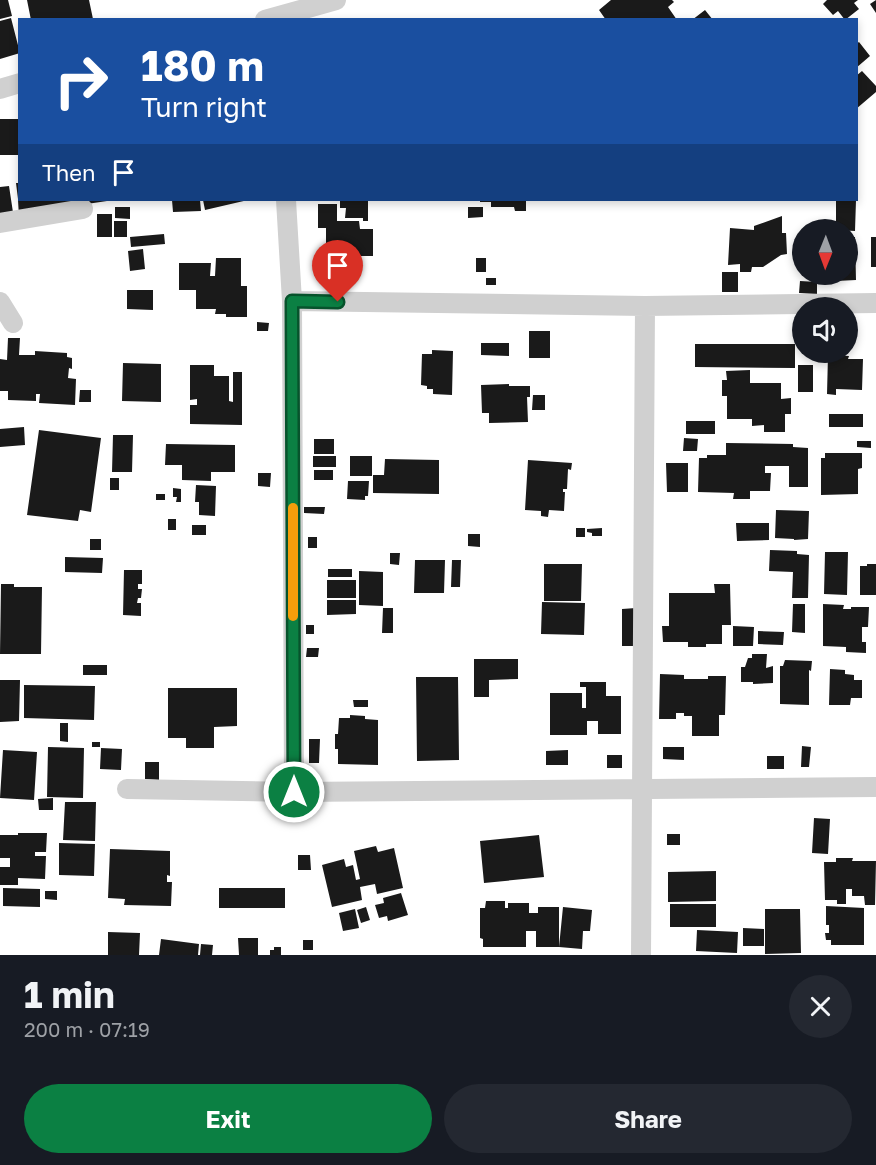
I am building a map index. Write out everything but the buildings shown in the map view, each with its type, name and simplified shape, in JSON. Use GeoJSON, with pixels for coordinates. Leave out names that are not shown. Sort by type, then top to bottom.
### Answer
{"type":"FeatureCollection","features":[{"type":"Feature","properties":{"kind":"street"},"geometry":{"type":"LineString","coordinates":[[271,18],[336,0]]}},
{"type":"Feature","properties":{"kind":"street"},"geometry":{"type":"LineString","coordinates":[[0,89],[18,84]]}},
{"type":"Feature","properties":{"kind":"street"},"geometry":{"type":"LineString","coordinates":[[286,201],[292,301],[294,792]]}},
{"type":"Feature","properties":{"kind":"street"},"geometry":{"type":"LineString","coordinates":[[0,223],[83,209]]}},
{"type":"Feature","properties":{"kind":"street"},"geometry":{"type":"LineString","coordinates":[[292,301],[645,306],[876,303]]}},
{"type":"Feature","properties":{"kind":"street"},"geometry":{"type":"LineString","coordinates":[[0,302],[13,323]]}},
{"type":"Feature","properties":{"kind":"street"},"geometry":{"type":"LineString","coordinates":[[641,955],[645,306]]}},
{"type":"Feature","properties":{"kind":"street"},"geometry":{"type":"LineString","coordinates":[[127,789],[294,792],[876,787]]}},
{"type":"Feature","properties":{"kind":"slow traffic"},"geometry":{"type":"LineString","coordinates":[[293,508],[293,616]]}},
{"type":"Feature","properties":{"kind":"route"},"geometry":{"type":"LineString","coordinates":[[294,792],[292,301],[338,302]]}}]}
